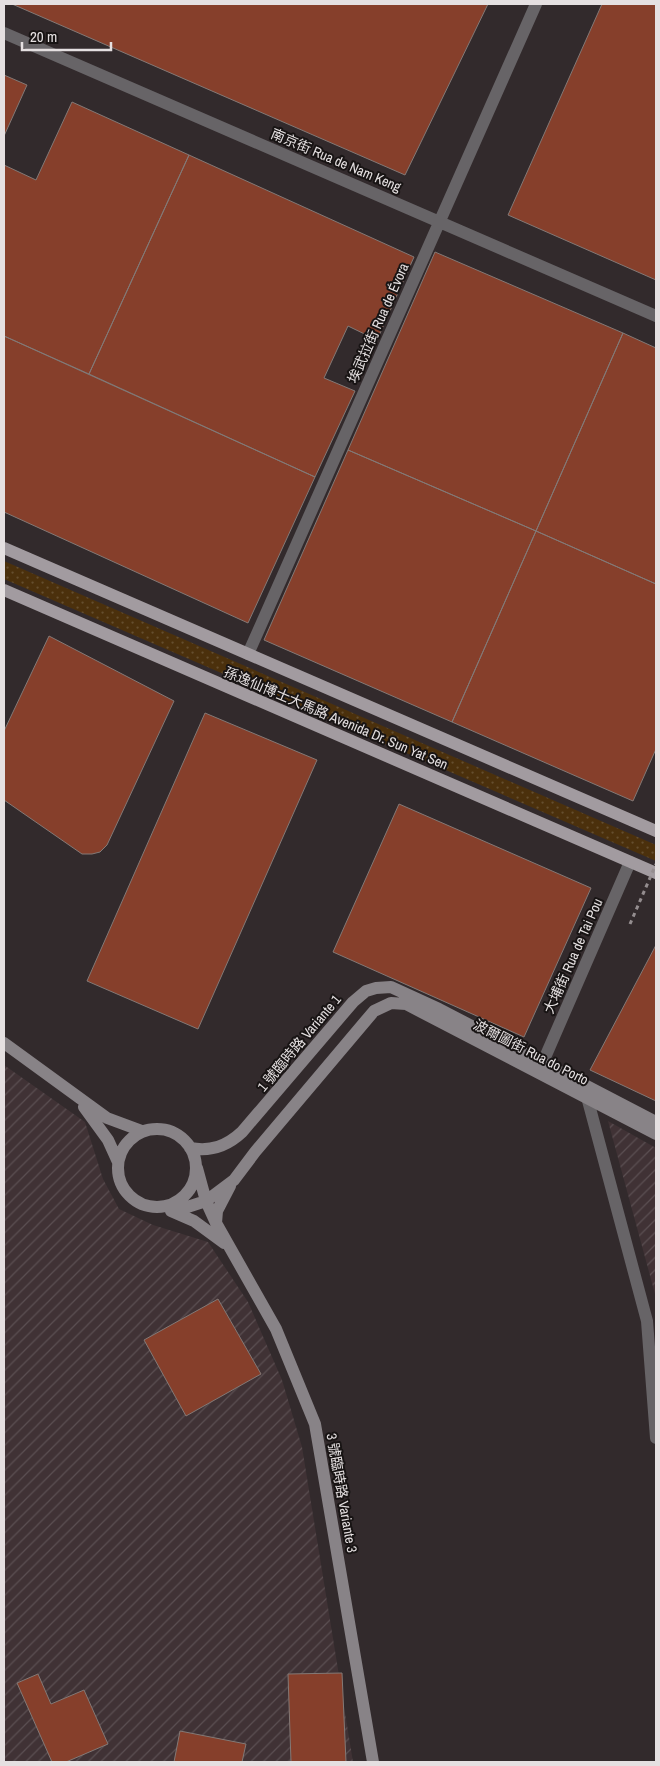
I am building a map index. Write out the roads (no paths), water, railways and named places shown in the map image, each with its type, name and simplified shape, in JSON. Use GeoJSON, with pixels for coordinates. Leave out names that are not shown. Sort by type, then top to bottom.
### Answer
{"type":"FeatureCollection","features":[{"type":"Feature","properties":{"kind":"main road","name":"孫逸仙博士大馬路 Avenida Dr. Sun Yat Sen"},"geometry":{"type":"LineString","coordinates":[[4,548],[656,831]]}},
{"type":"Feature","properties":{"kind":"main road","name":"孫逸仙博士大馬路 Avenida Dr. Sun Yat Sen"},"geometry":{"type":"LineString","coordinates":[[4,590],[656,874]]}},
{"type":"Feature","properties":{"kind":"street","name":"埃武拉街 Rua de Évora"},"geometry":{"type":"LineString","coordinates":[[248,654],[536,4]]}},
{"type":"Feature","properties":{"kind":"street","name":"南京街 Rua de Nam Keng"},"geometry":{"type":"LineString","coordinates":[[4,32],[656,316]]}},
{"type":"Feature","properties":{"kind":"street","name":"大埔街 Rua de Tai Pou"},"geometry":{"type":"LineString","coordinates":[[543,1062],[630,862]]}},
{"type":"Feature","properties":{"kind":"street","name":"1 號臨時路 Variante 1"},"geometry":{"type":"LineString","coordinates":[[190,1148],[202,1150],[217,1148],[232,1141],[242,1132],[353,1002],[366,991],[391,987],[438,1009]]}},
{"type":"Feature","properties":{"kind":"street","name":"波爾圖街 Rua do Porto"},"geometry":{"type":"LineString","coordinates":[[234,1180],[255,1152],[374,1011],[390,1003],[406,1004],[656,1134]]}},
{"type":"Feature","properties":{"kind":"street","name":"波爾圖街 Rua do Porto"},"geometry":{"type":"LineString","coordinates":[[438,1009],[656,1122]]}},
{"type":"Feature","properties":{"kind":"street"},"geometry":{"type":"LineString","coordinates":[[4,1043],[107,1118],[142,1131],[164,1129],[175,1133],[190,1148],[196,1168],[193,1184],[184,1196],[171,1205],[157,1207],[144,1205],[132,1199],[123,1188],[118,1176],[118,1162],[122,1150],[131,1138],[142,1131]]}},
{"type":"Feature","properties":{"kind":"street"},"geometry":{"type":"LineString","coordinates":[[74,1095],[100,1126],[118,1162]]}},
{"type":"Feature","properties":{"kind":"street"},"geometry":{"type":"LineString","coordinates":[[587,1097],[646,1321],[656,1438]]}},
{"type":"Feature","properties":{"kind":"street","name":"3 號臨時路 Variante 3"},"geometry":{"type":"LineString","coordinates":[[196,1168],[206,1201],[216,1223],[276,1329],[315,1424],[373,1762]]}},
{"type":"Feature","properties":{"kind":"street"},"geometry":{"type":"LineString","coordinates":[[176,1212],[206,1201],[234,1180]]}},
{"type":"Feature","properties":{"kind":"street"},"geometry":{"type":"LineString","coordinates":[[216,1223],[217,1211],[234,1180]]}},
{"type":"Feature","properties":{"kind":"street","name":"3 號臨時路 Variante 3"},"geometry":{"type":"LineString","coordinates":[[157,1207],[176,1212],[200,1225],[228,1246]]}}]}
